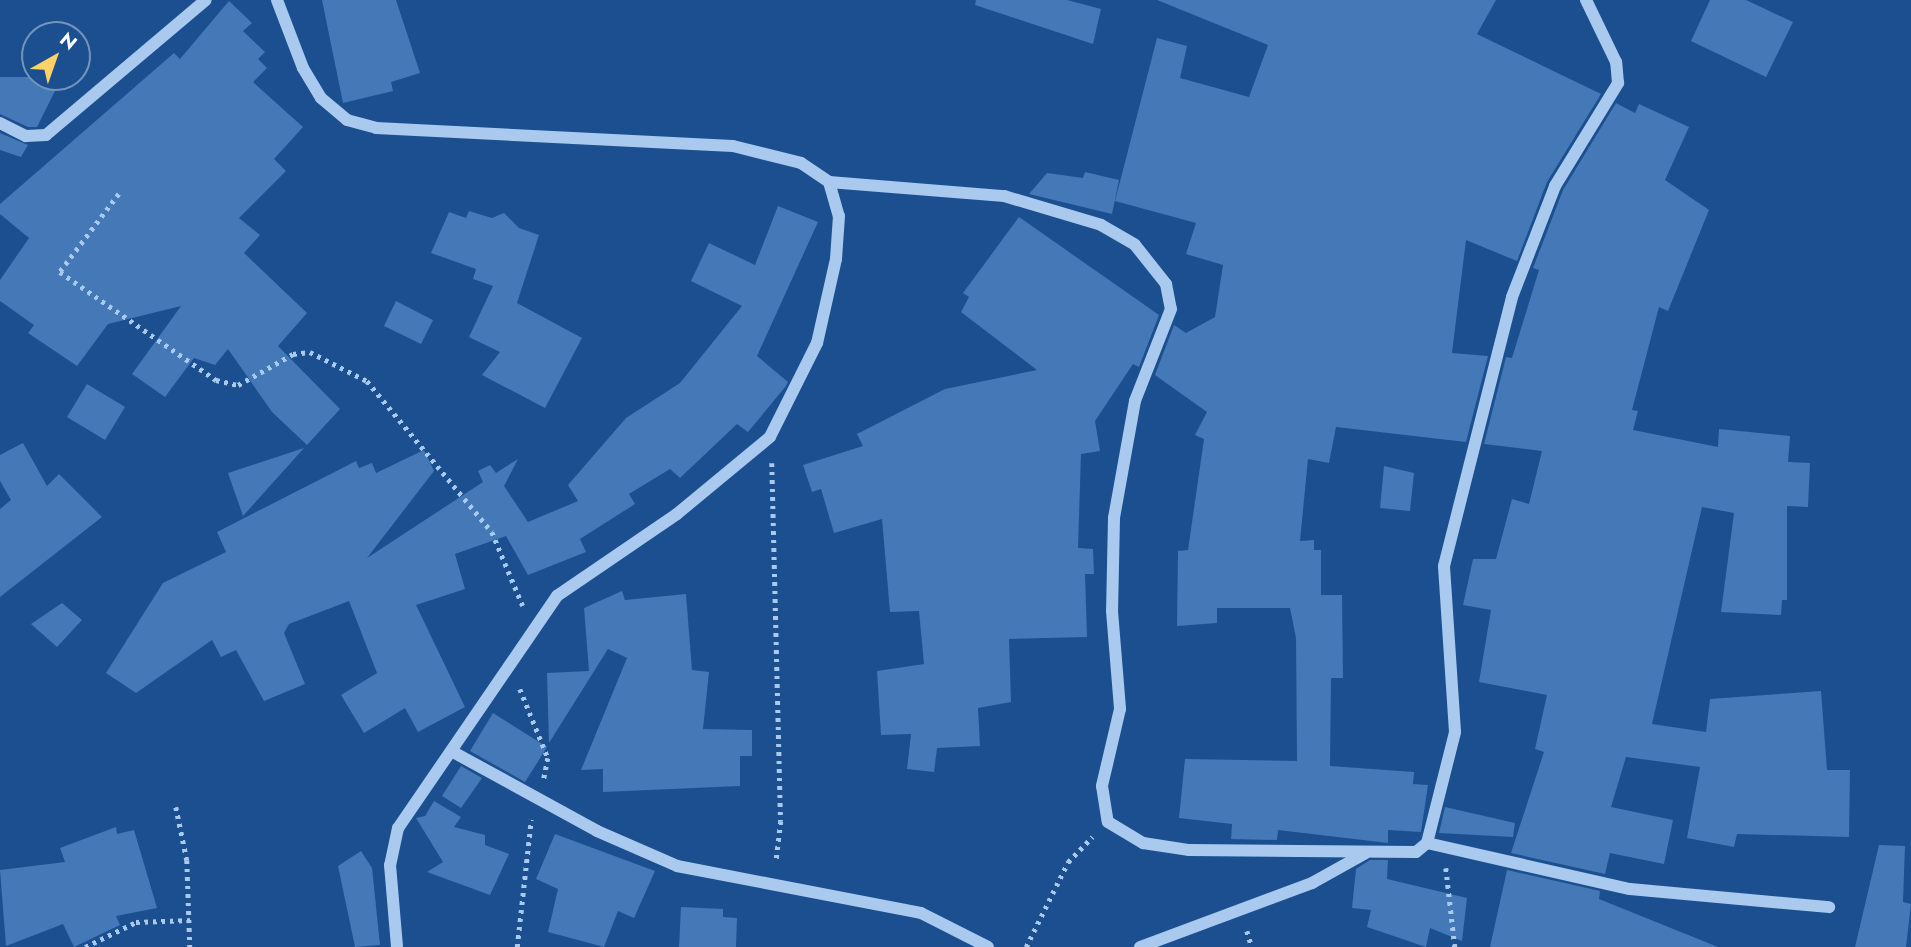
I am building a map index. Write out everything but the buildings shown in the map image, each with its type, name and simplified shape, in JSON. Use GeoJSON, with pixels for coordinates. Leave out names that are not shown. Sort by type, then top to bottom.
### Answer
{"type":"FeatureCollection","features":[{"type":"Feature","properties":{"kind":"street"},"geometry":{"type":"LineString","coordinates":[[0,123],[26,136],[46,135],[206,0]]}},
{"type":"Feature","properties":{"kind":"street"},"geometry":{"type":"LineString","coordinates":[[277,0],[303,68],[321,98],[347,120],[376,128],[733,146],[801,163],[829,183],[1004,196],[1101,225],[1135,244],[1166,284],[1171,309],[1135,401],[1114,518],[1112,611],[1120,709],[1102,786],[1108,822],[1143,843],[1189,850],[1364,854],[1416,852],[1427,844],[1455,732],[1441,590],[1470,459],[1526,251],[1555,186],[1618,83],[1616,62],[1587,0]]}},
{"type":"Feature","properties":{"kind":"street"},"geometry":{"type":"LineString","coordinates":[[397,947],[392,844],[512,666],[532,626],[556,596],[677,513],[770,437],[817,343],[836,259],[839,216],[829,183]]}},
{"type":"Feature","properties":{"kind":"street"},"geometry":{"type":"LineString","coordinates":[[453,752],[536,800],[677,866],[921,914],[988,947]]}},
{"type":"Feature","properties":{"kind":"street"},"geometry":{"type":"LineString","coordinates":[[1427,844],[1630,889],[1829,907]]}},
{"type":"Feature","properties":{"kind":"street"},"geometry":{"type":"LineString","coordinates":[[1140,947],[1312,883],[1364,854]]}},
{"type":"Feature","properties":{"kind":"path"},"geometry":{"type":"LineString","coordinates":[[119,194],[60,272],[216,380],[238,386],[293,354],[310,352],[367,381],[492,532],[532,626]]}},
{"type":"Feature","properties":{"kind":"path"},"geometry":{"type":"LineString","coordinates":[[770,437],[778,523],[774,629],[782,821],[774,883]]}},
{"type":"Feature","properties":{"kind":"path"},"geometry":{"type":"LineString","coordinates":[[512,666],[548,758],[523,851],[517,947]]}},
{"type":"Feature","properties":{"kind":"path"},"geometry":{"type":"LineString","coordinates":[[176,807],[192,920],[190,947]]}},
{"type":"Feature","properties":{"kind":"path"},"geometry":{"type":"LineString","coordinates":[[1026,947],[1068,862],[1108,822]]}},
{"type":"Feature","properties":{"kind":"path"},"geometry":{"type":"LineString","coordinates":[[1443,846],[1455,947]]}},
{"type":"Feature","properties":{"kind":"path"},"geometry":{"type":"LineString","coordinates":[[85,947],[136,922],[192,920]]}}]}
